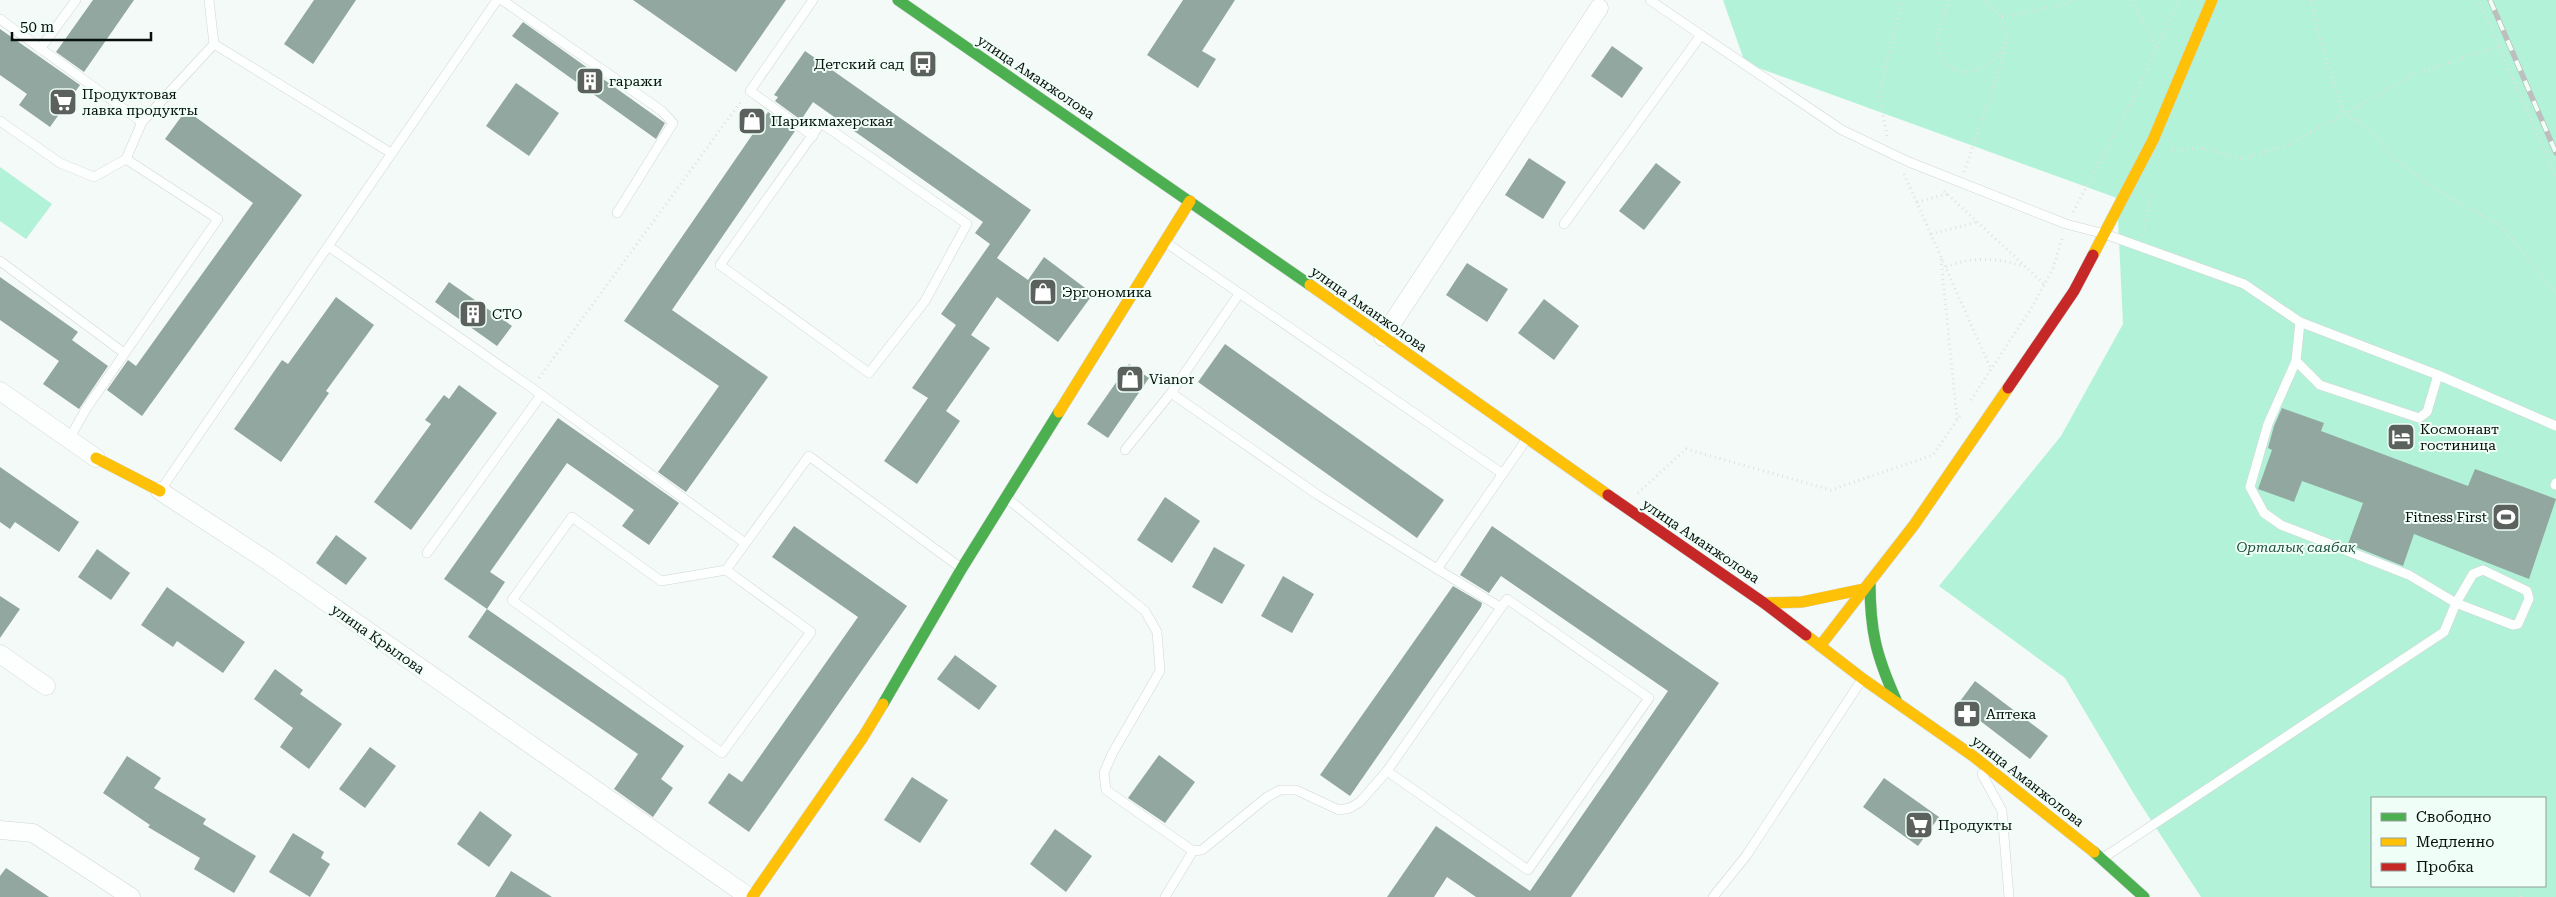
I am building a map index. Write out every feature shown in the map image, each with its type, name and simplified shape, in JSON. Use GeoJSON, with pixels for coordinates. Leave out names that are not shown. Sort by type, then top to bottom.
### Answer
{"type":"FeatureCollection","features":[{"type":"Feature","properties":{"kind":"main road","name":"улица Аманжолова"},"geometry":{"type":"LineString","coordinates":[[898,0],[1190,200],[1623,506],[1764,603],[1863,679],[1896,700],[1973,756],[2102,858],[2144,897]]}},
{"type":"Feature","properties":{"kind":"main road"},"geometry":{"type":"LineString","coordinates":[[1820,646],[1914,525],[2074,291],[2152,140],[2212,0]]}},
{"type":"Feature","properties":{"kind":"main road"},"geometry":{"type":"LineString","coordinates":[[750,897],[863,737],[962,568],[1190,200]]}},
{"type":"Feature","properties":{"kind":"main road","name":"улица Крылова"},"geometry":{"type":"LineString","coordinates":[[96,458],[160,491]]}},
{"type":"Feature","properties":{"kind":"main road"},"geometry":{"type":"LineString","coordinates":[[1764,603],[1790,605],[1815,602],[1867,585]]}},
{"type":"Feature","properties":{"kind":"main road"},"geometry":{"type":"LineString","coordinates":[[1867,585],[1870,621],[1880,665],[1896,700]]}},
{"type":"Feature","properties":{"kind":"street"},"geometry":{"type":"LineString","coordinates":[[1383,337],[1599,8]]}},
{"type":"Feature","properties":{"kind":"street","name":"улица Крылова"},"geometry":{"type":"LineString","coordinates":[[0,391],[96,458]]}},
{"type":"Feature","properties":{"kind":"street","name":"улица Крылова"},"geometry":{"type":"LineString","coordinates":[[160,491],[269,562],[750,897]]}},
{"type":"Feature","properties":{"kind":"street"},"geometry":{"type":"LineString","coordinates":[[0,654],[46,686]]}},
{"type":"Feature","properties":{"kind":"street"},"geometry":{"type":"LineString","coordinates":[[0,830],[33,833],[131,897]]}},
{"type":"Feature","properties":{"kind":"lane"},"geometry":{"type":"LineString","coordinates":[[40,49],[76,0]]}},
{"type":"Feature","properties":{"kind":"lane"},"geometry":{"type":"LineString","coordinates":[[0,121],[60,163],[94,177],[126,159],[142,122],[214,44],[209,0]]}},
{"type":"Feature","properties":{"kind":"lane"},"geometry":{"type":"LineString","coordinates":[[160,491],[497,0]]}},
{"type":"Feature","properties":{"kind":"lane"},"geometry":{"type":"LineString","coordinates":[[502,0],[662,111],[673,123],[617,213]]}},
{"type":"Feature","properties":{"kind":"lane"},"geometry":{"type":"LineString","coordinates":[[1650,0],[1842,130],[1896,156],[2066,224],[2142,246],[2244,284],[2300,322],[2438,375],[2556,426]]}},
{"type":"Feature","properties":{"kind":"lane"},"geometry":{"type":"LineString","coordinates":[[812,1],[750,91],[813,136]]}},
{"type":"Feature","properties":{"kind":"lane"},"geometry":{"type":"LineString","coordinates":[[0,19],[142,122]]}},
{"type":"Feature","properties":{"kind":"lane"},"geometry":{"type":"LineString","coordinates":[[1564,224],[1700,35]]}},
{"type":"Feature","properties":{"kind":"lane"},"geometry":{"type":"LineString","coordinates":[[214,44],[391,153]]}},
{"type":"Feature","properties":{"kind":"lane"},"geometry":{"type":"LineString","coordinates":[[821,123],[968,224],[925,301],[869,372],[720,265],[813,136],[821,123]]}},
{"type":"Feature","properties":{"kind":"lane"},"geometry":{"type":"LineString","coordinates":[[69,439],[124,354],[218,219],[126,159]]}},
{"type":"Feature","properties":{"kind":"lane"},"geometry":{"type":"LineString","coordinates":[[1164,242],[1503,474]]}},
{"type":"Feature","properties":{"kind":"lane"},"geometry":{"type":"LineString","coordinates":[[328,246],[532,388],[745,543]]}},
{"type":"Feature","properties":{"kind":"lane"},"geometry":{"type":"LineString","coordinates":[[0,261],[124,354]]}},
{"type":"Feature","properties":{"kind":"lane"},"geometry":{"type":"LineString","coordinates":[[1125,450],[1171,393],[1239,294]]}},
{"type":"Feature","properties":{"kind":"lane"},"geometry":{"type":"LineString","coordinates":[[2102,858],[2444,632],[2456,603],[2473,574],[2483,570],[2528,591],[2529,599],[2518,624],[2513,625],[2456,603],[2409,575],[2281,525],[2264,513],[2250,487],[2268,424],[2296,361],[2300,322]]}},
{"type":"Feature","properties":{"kind":"lane"},"geometry":{"type":"LineString","coordinates":[[2296,361],[2320,385],[2419,418],[2427,412],[2438,375]]}},
{"type":"Feature","properties":{"kind":"lane"},"geometry":{"type":"LineString","coordinates":[[1171,393],[1318,495],[1500,607]]}},
{"type":"Feature","properties":{"kind":"lane"},"geometry":{"type":"LineString","coordinates":[[427,553],[541,395]]}},
{"type":"Feature","properties":{"kind":"lane"},"geometry":{"type":"LineString","coordinates":[[1438,569],[1528,438]]}},
{"type":"Feature","properties":{"kind":"lane"},"geometry":{"type":"LineString","coordinates":[[726,570],[811,632],[722,753],[512,600],[572,517],[660,581],[726,570],[808,456],[962,568]]}},
{"type":"Feature","properties":{"kind":"lane"},"geometry":{"type":"LineString","coordinates":[[1006,498],[1145,611],[1157,632],[1160,671],[1112,754],[1104,773],[1106,790],[1193,851],[1202,850],[1267,797],[1280,790],[1296,790],[1339,810],[1350,808],[1360,802],[1387,771],[1507,599],[1649,698],[1528,870],[1387,771]]}},
{"type":"Feature","properties":{"kind":"lane"},"geometry":{"type":"LineString","coordinates":[[1713,897],[1746,856],[1863,679]]}},
{"type":"Feature","properties":{"kind":"lane"},"geometry":{"type":"LineString","coordinates":[[1973,756],[2002,811],[2009,897]]}},
{"type":"Feature","properties":{"kind":"lane"},"geometry":{"type":"LineString","coordinates":[[1165,897],[1193,851]]}},
{"type":"Feature","properties":{"kind":"path"},"geometry":{"type":"LineString","coordinates":[[1902,0],[1879,94],[1887,135],[1991,370]]}},
{"type":"Feature","properties":{"kind":"path"},"geometry":{"type":"LineString","coordinates":[[1949,0],[1940,21],[1938,39],[1939,54],[1948,67],[1965,73],[1981,70],[1994,61],[2005,44]]}},
{"type":"Feature","properties":{"kind":"path"},"geometry":{"type":"LineString","coordinates":[[1960,182],[2000,68],[2007,36],[2002,18],[1984,0]]}},
{"type":"Feature","properties":{"kind":"path"},"geometry":{"type":"LineString","coordinates":[[2002,18],[2065,4],[2072,0]]}},
{"type":"Feature","properties":{"kind":"path"},"geometry":{"type":"LineString","coordinates":[[2132,0],[2156,49]]}},
{"type":"Feature","properties":{"kind":"path"},"geometry":{"type":"LineString","coordinates":[[2311,0],[2319,36],[2344,114],[2368,127],[2391,156],[2437,190],[2501,226],[2556,293]]}},
{"type":"Feature","properties":{"kind":"path"},"geometry":{"type":"LineString","coordinates":[[2478,0],[2556,177]]}},
{"type":"Feature","properties":{"kind":"path"},"geometry":{"type":"LineString","coordinates":[[2166,151],[2205,148],[2239,159],[2286,146],[2412,75],[2499,46]]}},
{"type":"Feature","properties":{"kind":"path"},"geometry":{"type":"LineString","coordinates":[[532,388],[750,91]]}},
{"type":"Feature","properties":{"kind":"path"},"geometry":{"type":"LineString","coordinates":[[1941,188],[2044,284]]}},
{"type":"Feature","properties":{"kind":"path"},"geometry":{"type":"LineString","coordinates":[[2142,246],[2150,193]]}},
{"type":"Feature","properties":{"kind":"path"},"geometry":{"type":"LineString","coordinates":[[1916,202],[1948,194]]}},
{"type":"Feature","properties":{"kind":"path"},"geometry":{"type":"LineString","coordinates":[[1931,234],[1977,222]]}},
{"type":"Feature","properties":{"kind":"path"},"geometry":{"type":"LineString","coordinates":[[1940,255],[1957,420]]}},
{"type":"Feature","properties":{"kind":"path"},"geometry":{"type":"LineString","coordinates":[[1946,267],[1984,258],[2025,266]]}},
{"type":"Feature","properties":{"kind":"path"},"geometry":{"type":"LineString","coordinates":[[1623,506],[1686,449],[1831,490],[1933,455]]}},
{"type":"Feature","properties":{"kind":"green space","name":"Орталық саябақ"},"geometry":{"type":"Polygon","coordinates":[[[1723,0],[2556,0],[2556,897],[2201,897],[2134,794],[2065,678],[1939,586],[2061,436],[2123,324],[2117,198],[1745,63],[1723,0]]]}},
{"type":"Feature","properties":{"kind":"green space"},"geometry":{"type":"Polygon","coordinates":[[[0,167],[52,204],[26,239],[0,221],[0,167]]]}},
{"type":"Feature","properties":{"kind":"building"},"geometry":{"type":"Polygon","coordinates":[[[93,0],[134,0],[84,72],[56,52],[93,0]]]}},
{"type":"Feature","properties":{"kind":"building"},"geometry":{"type":"Polygon","coordinates":[[[314,0],[356,0],[313,64],[284,44],[314,0]]]}},
{"type":"Feature","properties":{"kind":"building"},"geometry":{"type":"Polygon","coordinates":[[[633,0],[786,0],[736,72],[633,0]]]}},
{"type":"Feature","properties":{"kind":"building"},"geometry":{"type":"Polygon","coordinates":[[[1183,0],[1235,0],[1202,51],[1216,59],[1198,88],[1147,55],[1183,0]]]}},
{"type":"Feature","properties":{"kind":"building","name":"гаражи"},"geometry":{"type":"Polygon","coordinates":[[[523,22],[665,123],[656,139],[512,36],[523,22]]]}},
{"type":"Feature","properties":{"kind":"building"},"geometry":{"type":"Polygon","coordinates":[[[0,29],[80,85],[50,127],[19,105],[27,94],[0,75],[0,29]]]}},
{"type":"Feature","properties":{"kind":"building"},"geometry":{"type":"Polygon","coordinates":[[[1612,46],[1643,68],[1622,98],[1591,76],[1612,46]]]}},
{"type":"Feature","properties":{"kind":"building"},"geometry":{"type":"Polygon","coordinates":[[[805,51],[1031,210],[997,258],[1028,280],[1044,257],[1093,294],[1058,342],[997,297],[971,335],[990,348],[946,411],[960,421],[917,484],[884,461],[928,398],[912,388],[956,325],[941,314],[990,244],[975,233],[983,222],[813,102],[801,120],[775,101],[778,97],[774,95],[805,51]]]}},
{"type":"Feature","properties":{"kind":"building"},"geometry":{"type":"Polygon","coordinates":[[[516,83],[559,113],[529,156],[486,126],[516,83]]]}},
{"type":"Feature","properties":{"kind":"building"},"geometry":{"type":"Polygon","coordinates":[[[186,110],[302,195],[142,416],[107,390],[128,360],[136,366],[253,203],[165,139],[186,110]]]}},
{"type":"Feature","properties":{"kind":"building"},"geometry":{"type":"Polygon","coordinates":[[[768,112],[795,131],[672,310],[768,377],[686,492],[658,472],[719,386],[624,321],[768,112]]]}},
{"type":"Feature","properties":{"kind":"building"},"geometry":{"type":"Polygon","coordinates":[[[1529,158],[1566,182],[1543,219],[1505,195],[1529,158]]]}},
{"type":"Feature","properties":{"kind":"building"},"geometry":{"type":"Polygon","coordinates":[[[1656,163],[1681,182],[1644,230],[1619,211],[1656,163]]]}},
{"type":"Feature","properties":{"kind":"building"},"geometry":{"type":"Polygon","coordinates":[[[1467,263],[1508,289],[1487,322],[1446,295],[1467,263]]]}},
{"type":"Feature","properties":{"kind":"building"},"geometry":{"type":"Polygon","coordinates":[[[0,277],[78,332],[72,340],[108,366],[79,409],[43,384],[59,361],[0,320],[0,277]]]}},
{"type":"Feature","properties":{"kind":"building","name":"СТО"},"geometry":{"type":"Polygon","coordinates":[[[449,282],[512,326],[497,346],[435,302],[449,282]]]}},
{"type":"Feature","properties":{"kind":"building"},"geometry":{"type":"Polygon","coordinates":[[[336,297],[374,325],[326,391],[329,393],[281,462],[234,429],[282,360],[288,364],[336,297]]]}},
{"type":"Feature","properties":{"kind":"building"},"geometry":{"type":"Polygon","coordinates":[[[1544,299],[1579,326],[1554,360],[1518,333],[1544,299]]]}},
{"type":"Feature","properties":{"kind":"building"},"geometry":{"type":"Polygon","coordinates":[[[1225,344],[1444,500],[1417,538],[1198,382],[1225,344]]]}},
{"type":"Feature","properties":{"kind":"building"},"geometry":{"type":"Polygon","coordinates":[[[1129,364],[1149,378],[1108,438],[1087,424],[1129,364]]]}},
{"type":"Feature","properties":{"kind":"building"},"geometry":{"type":"Polygon","coordinates":[[[459,385],[497,413],[411,530],[374,502],[431,424],[425,420],[444,395],[449,399],[459,385]]]}},
{"type":"Feature","properties":{"kind":"building"},"geometry":{"type":"Polygon","coordinates":[[[2282,408],[2324,423],[2321,431],[2468,486],[2475,469],[2556,499],[2529,579],[2414,534],[2403,566],[2348,544],[2363,503],[2302,481],[2294,502],[2258,489],[2272,450],[2268,448],[2274,426],[2282,408]]]}},
{"type":"Feature","properties":{"kind":"building"},"geometry":{"type":"Polygon","coordinates":[[[558,418],[679,503],[649,545],[622,526],[634,510],[567,463],[490,572],[505,582],[487,609],[444,579],[558,418]]]}},
{"type":"Feature","properties":{"kind":"building"},"geometry":{"type":"Polygon","coordinates":[[[0,467],[79,522],[59,552],[15,522],[10,529],[0,522],[0,467]]]}},
{"type":"Feature","properties":{"kind":"building"},"geometry":{"type":"Polygon","coordinates":[[[1165,497],[1200,521],[1172,563],[1137,540],[1165,497]]]}},
{"type":"Feature","properties":{"kind":"building"},"geometry":{"type":"Polygon","coordinates":[[[794,526],[907,606],[749,832],[708,803],[729,773],[742,782],[858,617],[772,557],[794,526]]]}},
{"type":"Feature","properties":{"kind":"building"},"geometry":{"type":"Polygon","coordinates":[[[1492,526],[1719,683],[1571,897],[1476,897],[1447,877],[1434,897],[1387,897],[1436,826],[1530,891],[1668,691],[1501,576],[1489,593],[1460,575],[1492,526]]]}},
{"type":"Feature","properties":{"kind":"building"},"geometry":{"type":"Polygon","coordinates":[[[336,535],[367,558],[346,585],[316,563],[336,535]]]}},
{"type":"Feature","properties":{"kind":"building"},"geometry":{"type":"Polygon","coordinates":[[[1214,547],[1245,565],[1222,604],[1192,587],[1214,547]]]}},
{"type":"Feature","properties":{"kind":"building"},"geometry":{"type":"Polygon","coordinates":[[[97,549],[130,573],[111,600],[78,577],[97,549]]]}},
{"type":"Feature","properties":{"kind":"building"},"geometry":{"type":"Polygon","coordinates":[[[1283,576],[1314,594],[1292,633],[1261,616],[1283,576]]]}},
{"type":"Feature","properties":{"kind":"building"},"geometry":{"type":"Polygon","coordinates":[[[1453,586],[1482,603],[1481,607],[1350,796],[1320,775],[1453,586]]]}},
{"type":"Feature","properties":{"kind":"building"},"geometry":{"type":"Polygon","coordinates":[[[167,587],[245,642],[223,673],[177,641],[173,647],[141,625],[167,587]]]}},
{"type":"Feature","properties":{"kind":"building"},"geometry":{"type":"Polygon","coordinates":[[[0,596],[20,609],[0,638],[0,596]]]}},
{"type":"Feature","properties":{"kind":"building"},"geometry":{"type":"Polygon","coordinates":[[[487,609],[684,746],[661,779],[673,788],[653,817],[614,789],[638,754],[468,637],[487,609]]]}},
{"type":"Feature","properties":{"kind":"building"},"geometry":{"type":"Polygon","coordinates":[[[955,655],[997,686],[979,710],[937,679],[955,655]]]}},
{"type":"Feature","properties":{"kind":"building"},"geometry":{"type":"Polygon","coordinates":[[[275,669],[303,690],[300,694],[342,724],[309,769],[280,747],[293,728],[254,699],[275,669]]]}},
{"type":"Feature","properties":{"kind":"building"},"geometry":{"type":"Polygon","coordinates":[[[1975,681],[2048,736],[2030,759],[1958,704],[1975,681]]]}},
{"type":"Feature","properties":{"kind":"building"},"geometry":{"type":"Polygon","coordinates":[[[370,747],[396,766],[365,808],[339,789],[370,747]]]}},
{"type":"Feature","properties":{"kind":"building"},"geometry":{"type":"Polygon","coordinates":[[[1159,755],[1195,782],[1165,823],[1128,798],[1159,755]]]}},
{"type":"Feature","properties":{"kind":"building"},"geometry":{"type":"Polygon","coordinates":[[[127,756],[161,778],[154,788],[206,819],[203,824],[256,856],[234,893],[194,869],[200,858],[148,827],[150,825],[103,793],[127,756]]]}},
{"type":"Feature","properties":{"kind":"building"},"geometry":{"type":"Polygon","coordinates":[[[912,777],[948,800],[920,843],[884,820],[912,777]]]}},
{"type":"Feature","properties":{"kind":"building"},"geometry":{"type":"Polygon","coordinates":[[[1884,778],[1939,817],[1918,846],[1863,807],[1884,778]]]}},
{"type":"Feature","properties":{"kind":"building"},"geometry":{"type":"Polygon","coordinates":[[[480,811],[512,835],[489,867],[457,844],[480,811]]]}},
{"type":"Feature","properties":{"kind":"building"},"geometry":{"type":"Polygon","coordinates":[[[1055,829],[1092,856],[1066,892],[1030,864],[1055,829]]]}},
{"type":"Feature","properties":{"kind":"building"},"geometry":{"type":"Polygon","coordinates":[[[293,833],[324,852],[321,858],[330,864],[310,897],[269,872],[293,833]]]}},
{"type":"Feature","properties":{"kind":"building"},"geometry":{"type":"Polygon","coordinates":[[[6,868],[49,897],[0,897],[0,876],[6,868]]]}},
{"type":"Feature","properties":{"kind":"building"},"geometry":{"type":"Polygon","coordinates":[[[511,871],[552,897],[495,897],[511,871]]]}},
{"type":"Feature","properties":{"kind":"railway"},"geometry":{"type":"LineString","coordinates":[[2490,0],[2556,153]]}},
{"type":"Feature","properties":{"kind":"traffic: fast"},"geometry":{"type":"LineString","coordinates":[[898,0],[1310,285]]}},
{"type":"Feature","properties":{"kind":"traffic: fast"},"geometry":{"type":"LineString","coordinates":[[883,704],[962,568],[1059,412]]}},
{"type":"Feature","properties":{"kind":"traffic: fast"},"geometry":{"type":"LineString","coordinates":[[1870,582],[1871,615],[1875,642],[1896,700]]}},
{"type":"Feature","properties":{"kind":"traffic: fast"},"geometry":{"type":"LineString","coordinates":[[2094,852],[2144,897]]}},
{"type":"Feature","properties":{"kind":"traffic: slow"},"geometry":{"type":"LineString","coordinates":[[2093,255],[2153,140],[2212,0]]}},
{"type":"Feature","properties":{"kind":"traffic: slow"},"geometry":{"type":"LineString","coordinates":[[1059,412],[1190,201]]}},
{"type":"Feature","properties":{"kind":"traffic: slow"},"geometry":{"type":"LineString","coordinates":[[1310,285],[1608,495]]}},
{"type":"Feature","properties":{"kind":"traffic: slow"},"geometry":{"type":"LineString","coordinates":[[1820,646],[1914,525],[2008,388]]}},
{"type":"Feature","properties":{"kind":"traffic: slow"},"geometry":{"type":"LineString","coordinates":[[96,458],[160,491]]}},
{"type":"Feature","properties":{"kind":"traffic: slow"},"geometry":{"type":"LineString","coordinates":[[1764,603],[1802,602],[1864,589]]}},
{"type":"Feature","properties":{"kind":"traffic: slow"},"geometry":{"type":"LineString","coordinates":[[1806,635],[1863,679],[1973,756],[2094,852]]}},
{"type":"Feature","properties":{"kind":"traffic: slow"},"geometry":{"type":"LineString","coordinates":[[752,897],[863,737],[883,704]]}},
{"type":"Feature","properties":{"kind":"traffic: jam"},"geometry":{"type":"LineString","coordinates":[[2008,388],[2074,291],[2093,255]]}},
{"type":"Feature","properties":{"kind":"traffic: jam"},"geometry":{"type":"LineString","coordinates":[[1608,495],[1764,603],[1806,635]]}},
{"type":"Feature","properties":{"kind":"place","name":"Детский сад"},"geometry":{"type":"Point","coordinates":[923,64]}},
{"type":"Feature","properties":{"kind":"place","name":"гаражи"},"geometry":{"type":"Point","coordinates":[590,81]}},
{"type":"Feature","properties":{"kind":"place","name":"Продуктовая лавка продукты"},"geometry":{"type":"Point","coordinates":[63,102]}},
{"type":"Feature","properties":{"kind":"place","name":"Парикмахерская"},"geometry":{"type":"Point","coordinates":[752,121]}},
{"type":"Feature","properties":{"kind":"place","name":"Эргономика"},"geometry":{"type":"Point","coordinates":[1043,292]}},
{"type":"Feature","properties":{"kind":"place","name":"СТО"},"geometry":{"type":"Point","coordinates":[473,314]}},
{"type":"Feature","properties":{"kind":"place","name":"Vianor"},"geometry":{"type":"Point","coordinates":[1130,379]}},
{"type":"Feature","properties":{"kind":"place","name":"Космонавт гостиница"},"geometry":{"type":"Point","coordinates":[2401,437]}},
{"type":"Feature","properties":{"kind":"place","name":"Fitness First"},"geometry":{"type":"Point","coordinates":[2506,517]}},
{"type":"Feature","properties":{"kind":"place","name":"Аптека"},"geometry":{"type":"Point","coordinates":[1967,714]}},
{"type":"Feature","properties":{"kind":"place","name":"Продукты"},"geometry":{"type":"Point","coordinates":[1919,825]}}]}
